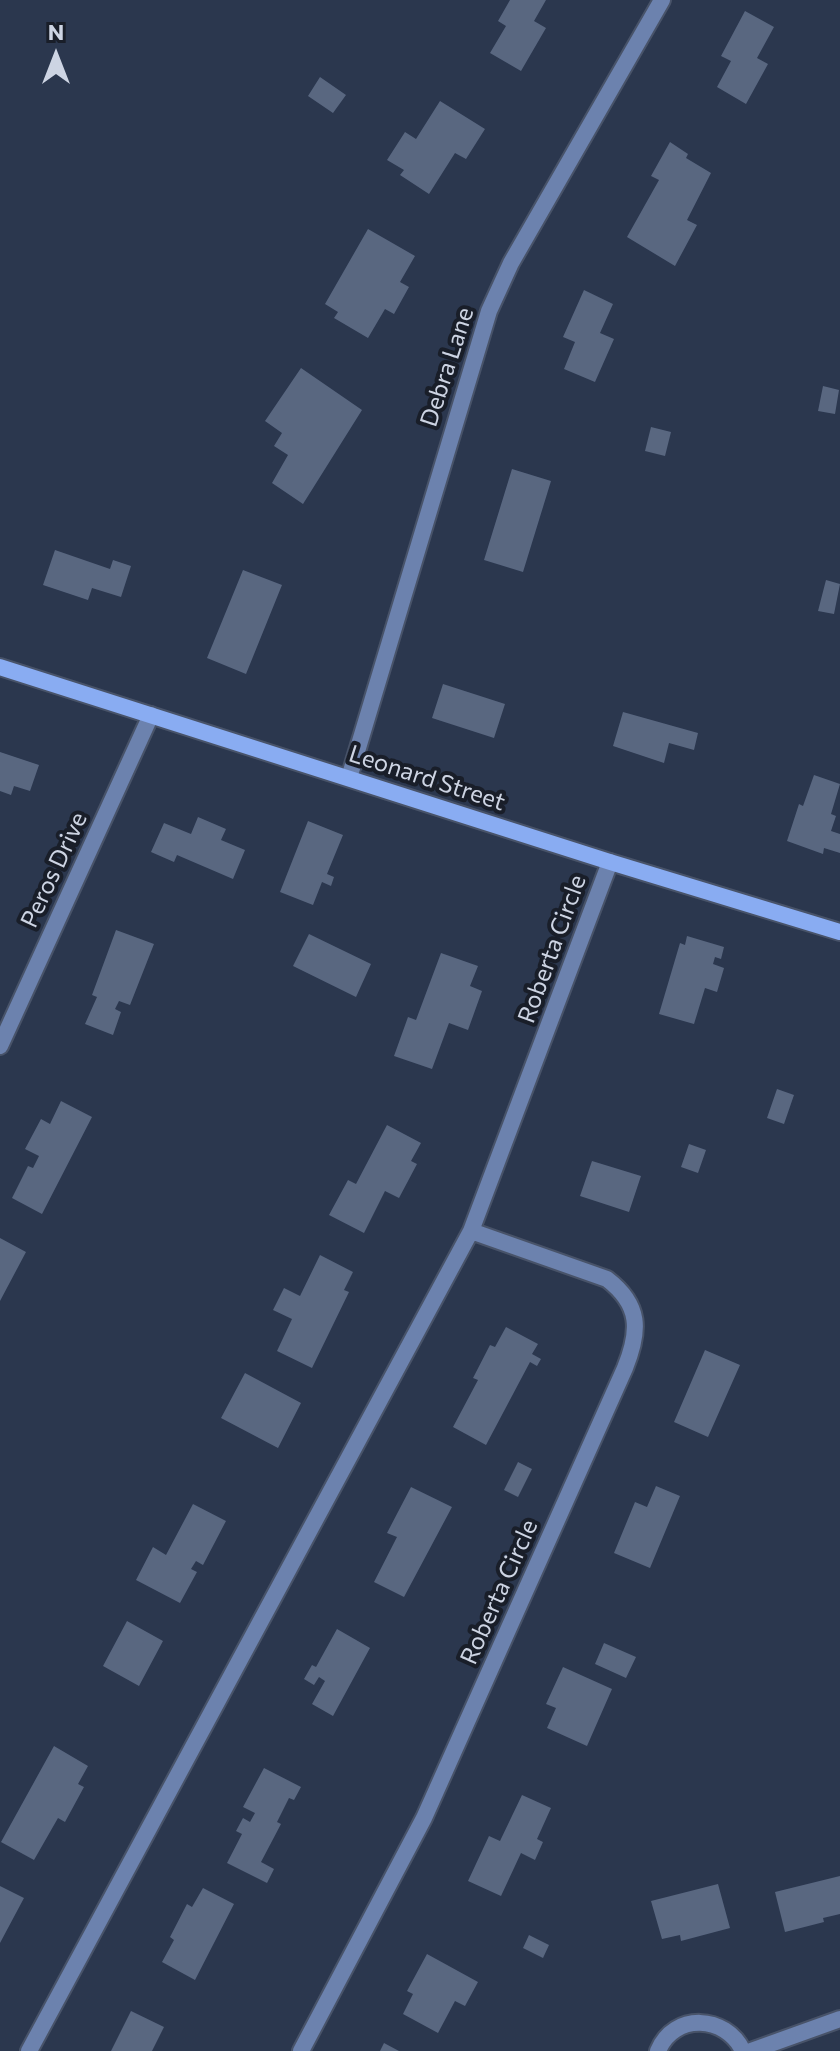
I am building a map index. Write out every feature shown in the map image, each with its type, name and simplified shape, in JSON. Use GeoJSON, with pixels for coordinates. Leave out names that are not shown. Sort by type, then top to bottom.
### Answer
{"type":"FeatureCollection","features":[{"type":"Feature","properties":{"kind":"street","name":"Debra Lane"},"geometry":{"type":"LineString","coordinates":[[349,778],[489,311],[511,263],[662,0]]}},
{"type":"Feature","properties":{"kind":"street","name":"Leonard Street"},"geometry":{"type":"LineString","coordinates":[[0,667],[610,862],[840,932]]}},
{"type":"Feature","properties":{"kind":"street","name":"Peros Drive"},"geometry":{"type":"LineString","coordinates":[[0,1046],[151,715]]}},
{"type":"Feature","properties":{"kind":"street","name":"Roberta Circle"},"geometry":{"type":"LineString","coordinates":[[29,2051],[471,1231],[610,862]]}},
{"type":"Feature","properties":{"kind":"street","name":"Roberta Circle"},"geometry":{"type":"LineString","coordinates":[[301,2051],[424,1818],[625,1368],[633,1343],[635,1317],[632,1305],[607,1279],[471,1231]]}},
{"type":"Feature","properties":{"kind":"street"},"geometry":{"type":"LineString","coordinates":[[751,2051],[840,2019]]}},
{"type":"Feature","properties":{"kind":"street"},"geometry":{"type":"LineString","coordinates":[[658,2051],[673,2031],[700,2022],[727,2031],[735,2037],[743,2051]]}},
{"type":"Feature","properties":{"kind":"building"},"geometry":{"type":"Polygon","coordinates":[[[510,0],[546,0],[534,21],[546,28],[521,71],[490,53],[506,26],[498,21],[510,0]]]}},
{"type":"Feature","properties":{"kind":"building"},"geometry":{"type":"Polygon","coordinates":[[[745,11],[774,27],[757,58],[768,64],[746,104],[717,87],[731,61],[721,56],[745,11]]]}},
{"type":"Feature","properties":{"kind":"building"},"geometry":{"type":"Polygon","coordinates":[[[320,77],[346,95],[333,113],[308,96],[320,77]]]}},
{"type":"Feature","properties":{"kind":"building"},"geometry":{"type":"Polygon","coordinates":[[[440,101],[485,129],[466,159],[455,153],[429,194],[400,175],[404,170],[387,160],[405,132],[416,139],[440,101]]]}},
{"type":"Feature","properties":{"kind":"building"},"geometry":{"type":"Polygon","coordinates":[[[670,142],[688,154],[686,158],[711,173],[687,220],[697,225],[675,266],[627,237],[659,180],[651,176],[670,142]]]}},
{"type":"Feature","properties":{"kind":"building"},"geometry":{"type":"Polygon","coordinates":[[[368,229],[415,256],[400,282],[409,287],[394,314],[385,309],[368,338],[334,318],[338,312],[325,304],[368,229]]]}},
{"type":"Feature","properties":{"kind":"building"},"geometry":{"type":"Polygon","coordinates":[[[584,290],[613,304],[600,333],[614,339],[595,382],[564,369],[575,342],[563,337],[584,290]]]}},
{"type":"Feature","properties":{"kind":"building"},"geometry":{"type":"Polygon","coordinates":[[[301,368],[362,410],[303,504],[272,483],[288,455],[274,446],[282,433],[265,421],[301,368]]]}},
{"type":"Feature","properties":{"kind":"building"},"geometry":{"type":"Polygon","coordinates":[[[823,386],[839,390],[835,414],[818,411],[823,386]]]}},
{"type":"Feature","properties":{"kind":"building"},"geometry":{"type":"Polygon","coordinates":[[[651,427],[671,432],[665,456],[645,451],[651,427]]]}},
{"type":"Feature","properties":{"kind":"building"},"geometry":{"type":"Polygon","coordinates":[[[512,469],[551,481],[523,572],[484,560],[512,469]]]}},
{"type":"Feature","properties":{"kind":"building"},"geometry":{"type":"Polygon","coordinates":[[[55,550],[110,569],[113,560],[131,566],[121,597],[92,588],[88,600],[43,585],[55,550]]]}},
{"type":"Feature","properties":{"kind":"building"},"geometry":{"type":"Polygon","coordinates":[[[243,570],[282,585],[246,674],[207,658],[243,570]]]}},
{"type":"Feature","properties":{"kind":"building"},"geometry":{"type":"Polygon","coordinates":[[[826,580],[840,584],[834,614],[818,611],[826,580]]]}},
{"type":"Feature","properties":{"kind":"building"},"geometry":{"type":"Polygon","coordinates":[[[443,684],[505,704],[494,738],[432,718],[443,684]]]}},
{"type":"Feature","properties":{"kind":"building"},"geometry":{"type":"Polygon","coordinates":[[[623,712],[698,733],[694,750],[669,743],[664,763],[613,746],[623,712]]]}},
{"type":"Feature","properties":{"kind":"building"},"geometry":{"type":"Polygon","coordinates":[[[0,752],[39,765],[30,791],[14,786],[11,795],[0,791],[0,752]]]}},
{"type":"Feature","properties":{"kind":"building"},"geometry":{"type":"Polygon","coordinates":[[[814,775],[840,784],[831,814],[836,816],[831,831],[840,834],[840,853],[824,848],[823,854],[787,841],[799,804],[803,806],[814,775]]]}},
{"type":"Feature","properties":{"kind":"building"},"geometry":{"type":"Polygon","coordinates":[[[198,817],[226,829],[221,840],[245,850],[233,879],[177,855],[174,862],[151,852],[164,823],[191,834],[198,817]]]}},
{"type":"Feature","properties":{"kind":"building"},"geometry":{"type":"Polygon","coordinates":[[[308,821],[343,835],[327,874],[334,877],[331,886],[322,882],[313,905],[280,892],[308,821]]]}},
{"type":"Feature","properties":{"kind":"building"},"geometry":{"type":"Polygon","coordinates":[[[116,930],[154,944],[130,1005],[119,1001],[115,1009],[121,1012],[113,1035],[85,1024],[97,997],[92,995],[116,930]]]}},
{"type":"Feature","properties":{"kind":"building"},"geometry":{"type":"Polygon","coordinates":[[[309,934],[371,964],[356,997],[293,966],[309,934]]]}},
{"type":"Feature","properties":{"kind":"building"},"geometry":{"type":"Polygon","coordinates":[[[687,936],[724,947],[721,959],[715,957],[713,964],[724,968],[717,992],[705,988],[694,1024],[659,1014],[680,943],[685,945],[687,936]]]}},
{"type":"Feature","properties":{"kind":"building"},"geometry":{"type":"Polygon","coordinates":[[[441,953],[478,966],[470,986],[482,991],[468,1030],[449,1023],[432,1069],[394,1056],[408,1017],[416,1020],[441,953]]]}},
{"type":"Feature","properties":{"kind":"building"},"geometry":{"type":"Polygon","coordinates":[[[777,1089],[794,1095],[784,1124],[767,1118],[777,1089]]]}},
{"type":"Feature","properties":{"kind":"building"},"geometry":{"type":"Polygon","coordinates":[[[61,1101],[92,1117],[42,1214],[12,1198],[28,1166],[33,1168],[39,1156],[25,1149],[41,1119],[50,1124],[61,1101]]]}},
{"type":"Feature","properties":{"kind":"building"},"geometry":{"type":"Polygon","coordinates":[[[387,1125],[421,1143],[411,1161],[417,1164],[399,1198],[385,1191],[364,1233],[329,1215],[348,1180],[356,1184],[387,1125]]]}},
{"type":"Feature","properties":{"kind":"building"},"geometry":{"type":"Polygon","coordinates":[[[689,1144],[706,1150],[698,1173],[681,1167],[689,1144]]]}},
{"type":"Feature","properties":{"kind":"building"},"geometry":{"type":"Polygon","coordinates":[[[592,1161],[641,1176],[629,1212],[580,1196],[592,1161]]]}},
{"type":"Feature","properties":{"kind":"building"},"geometry":{"type":"Polygon","coordinates":[[[0,1238],[26,1252],[0,1301],[0,1238]]]}},
{"type":"Feature","properties":{"kind":"building"},"geometry":{"type":"Polygon","coordinates":[[[320,1255],[353,1272],[344,1290],[349,1292],[312,1368],[277,1351],[292,1319],[273,1310],[284,1288],[300,1296],[320,1255]]]}},
{"type":"Feature","properties":{"kind":"building"},"geometry":{"type":"Polygon","coordinates":[[[506,1327],[538,1344],[532,1354],[541,1359],[537,1366],[530,1362],[486,1445],[453,1427],[478,1380],[473,1378],[490,1345],[495,1347],[506,1327]]]}},
{"type":"Feature","properties":{"kind":"building"},"geometry":{"type":"Polygon","coordinates":[[[705,1350],[740,1365],[708,1437],[674,1422],[705,1350]]]}},
{"type":"Feature","properties":{"kind":"building"},"geometry":{"type":"Polygon","coordinates":[[[245,1373],[301,1403],[278,1448],[221,1418],[245,1373]]]}},
{"type":"Feature","properties":{"kind":"building"},"geometry":{"type":"Polygon","coordinates":[[[518,1462],[532,1469],[518,1497],[504,1490],[518,1462]]]}},
{"type":"Feature","properties":{"kind":"building"},"geometry":{"type":"Polygon","coordinates":[[[656,1486],[680,1496],[650,1568],[614,1553],[635,1502],[647,1507],[656,1486]]]}},
{"type":"Feature","properties":{"kind":"building"},"geometry":{"type":"Polygon","coordinates":[[[411,1487],[452,1507],[404,1597],[374,1582],[397,1537],[387,1533],[411,1487]]]}},
{"type":"Feature","properties":{"kind":"building"},"geometry":{"type":"Polygon","coordinates":[[[193,1504],[226,1521],[203,1565],[196,1561],[191,1569],[197,1572],[180,1603],[136,1580],[153,1547],[166,1555],[193,1504]]]}},
{"type":"Feature","properties":{"kind":"building"},"geometry":{"type":"Polygon","coordinates":[[[127,1621],[163,1641],[139,1686],[103,1666],[127,1621]]]}},
{"type":"Feature","properties":{"kind":"building"},"geometry":{"type":"Polygon","coordinates":[[[337,1629],[370,1648],[333,1716],[312,1704],[325,1681],[319,1677],[314,1685],[304,1679],[312,1665],[316,1667],[337,1629]]]}},
{"type":"Feature","properties":{"kind":"building"},"geometry":{"type":"Polygon","coordinates":[[[604,1643],[636,1657],[626,1678],[595,1664],[604,1643]]]}},
{"type":"Feature","properties":{"kind":"building"},"geometry":{"type":"Polygon","coordinates":[[[563,1667],[612,1689],[587,1746],[547,1728],[556,1708],[546,1704],[563,1667]]]}},
{"type":"Feature","properties":{"kind":"building"},"geometry":{"type":"Polygon","coordinates":[[[54,1746],[88,1766],[78,1784],[84,1787],[65,1822],[58,1818],[34,1860],[1,1842],[54,1746]]]}},
{"type":"Feature","properties":{"kind":"building"},"geometry":{"type":"Polygon","coordinates":[[[264,1768],[301,1787],[294,1800],[289,1798],[277,1822],[281,1824],[261,1862],[274,1869],[267,1883],[227,1863],[242,1834],[236,1831],[243,1818],[250,1822],[255,1813],[243,1807],[264,1768]]]}},
{"type":"Feature","properties":{"kind":"building"},"geometry":{"type":"Polygon","coordinates":[[[522,1795],[551,1808],[537,1839],[543,1842],[535,1860],[521,1853],[501,1896],[468,1881],[489,1836],[500,1841],[522,1795]]]}},
{"type":"Feature","properties":{"kind":"building"},"geometry":{"type":"Polygon","coordinates":[[[840,1876],[840,1914],[823,1918],[824,1922],[785,1932],[775,1892],[840,1876]]]}},
{"type":"Feature","properties":{"kind":"building"},"geometry":{"type":"Polygon","coordinates":[[[718,1884],[730,1928],[681,1941],[680,1935],[662,1939],[651,1901],[718,1884]]]}},
{"type":"Feature","properties":{"kind":"building"},"geometry":{"type":"Polygon","coordinates":[[[0,1886],[24,1898],[0,1943],[0,1886]]]}},
{"type":"Feature","properties":{"kind":"building"},"geometry":{"type":"Polygon","coordinates":[[[203,1888],[234,1904],[195,1980],[162,1962],[174,1940],[170,1937],[187,1904],[192,1907],[203,1888]]]}},
{"type":"Feature","properties":{"kind":"building"},"geometry":{"type":"Polygon","coordinates":[[[529,1935],[549,1945],[543,1958],[523,1948],[529,1935]]]}},
{"type":"Feature","properties":{"kind":"building"},"geometry":{"type":"Polygon","coordinates":[[[427,1954],[478,1982],[465,2006],[455,2001],[438,2033],[403,2014],[413,1994],[407,1991],[427,1954]]]}},
{"type":"Feature","properties":{"kind":"building"},"geometry":{"type":"Polygon","coordinates":[[[131,2011],[164,2027],[152,2051],[111,2051],[131,2011]]]}},
{"type":"Feature","properties":{"kind":"building"},"geometry":{"type":"Polygon","coordinates":[[[384,2043],[399,2051],[380,2051],[384,2043]]]}}]}
